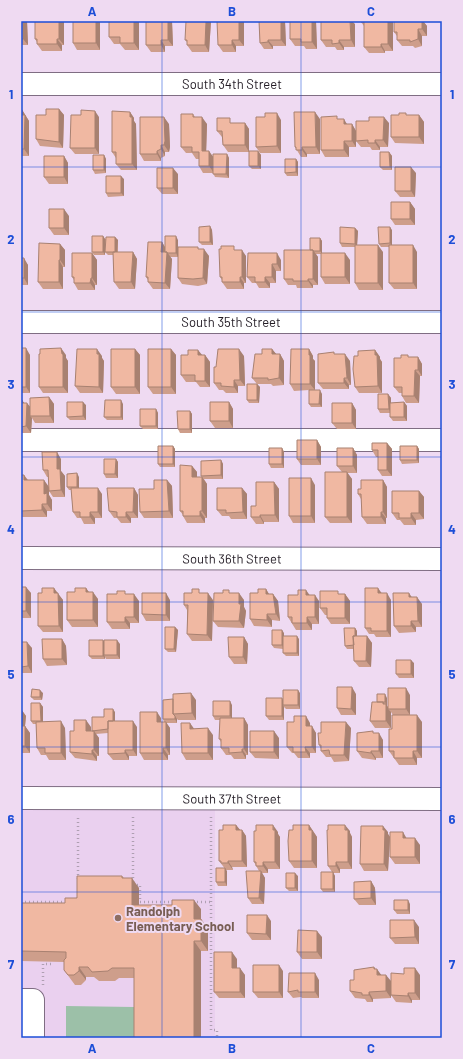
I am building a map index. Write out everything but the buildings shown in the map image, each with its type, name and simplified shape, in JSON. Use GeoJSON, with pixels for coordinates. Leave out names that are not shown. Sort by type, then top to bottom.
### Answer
{"type":"FeatureCollection","features":[{"type":"Feature","properties":{"kind":"street","name":"South 34th Street"},"geometry":{"type":"LineString","coordinates":[[21,84],[442,84]]}},
{"type":"Feature","properties":{"kind":"street","name":"South 35th Street"},"geometry":{"type":"LineString","coordinates":[[21,322],[442,322]]}},
{"type":"Feature","properties":{"kind":"street"},"geometry":{"type":"LineString","coordinates":[[21,440],[442,440]]}},
{"type":"Feature","properties":{"kind":"street","name":"South 36th Street"},"geometry":{"type":"LineString","coordinates":[[21,558],[442,559]]}},
{"type":"Feature","properties":{"kind":"street","name":"South 37th Street"},"geometry":{"type":"LineString","coordinates":[[21,798],[442,799]]}},
{"type":"Feature","properties":{"kind":"street"},"geometry":{"type":"LineString","coordinates":[[21,1000],[33,1000],[33,1038]]}},
{"type":"Feature","properties":{"kind":"path"},"geometry":{"type":"LineString","coordinates":[[78,817],[78,887]]}},
{"type":"Feature","properties":{"kind":"path"},"geometry":{"type":"LineString","coordinates":[[133,817],[133,885],[140,885],[140,902],[180,902]]}},
{"type":"Feature","properties":{"kind":"path"},"geometry":{"type":"LineString","coordinates":[[211,817],[211,1030],[217,1030],[217,1038]]}},
{"type":"Feature","properties":{"kind":"path"},"geometry":{"type":"LineString","coordinates":[[21,902],[70,902]]}},
{"type":"Feature","properties":{"kind":"path"},"geometry":{"type":"LineString","coordinates":[[188,902],[211,902]]}},
{"type":"Feature","properties":{"kind":"path"},"geometry":{"type":"LineString","coordinates":[[43,990],[43,964],[51,964]]}},
{"type":"Feature","properties":{"kind":"shaded area","name":"Randolph Elementary School"},"geometry":{"type":"Polygon","coordinates":[[[21,798],[215,799],[215,1038],[21,1038],[21,798]]]}},
{"type":"Feature","properties":{"kind":"green space"},"geometry":{"type":"Polygon","coordinates":[[[66,1006],[134,1007],[134,1038],[66,1038],[66,1006]]]}},
{"type":"Feature","properties":{"kind":"place","name":"Randolph Elementary School"},"geometry":{"type":"Point","coordinates":[118,918]}}]}
